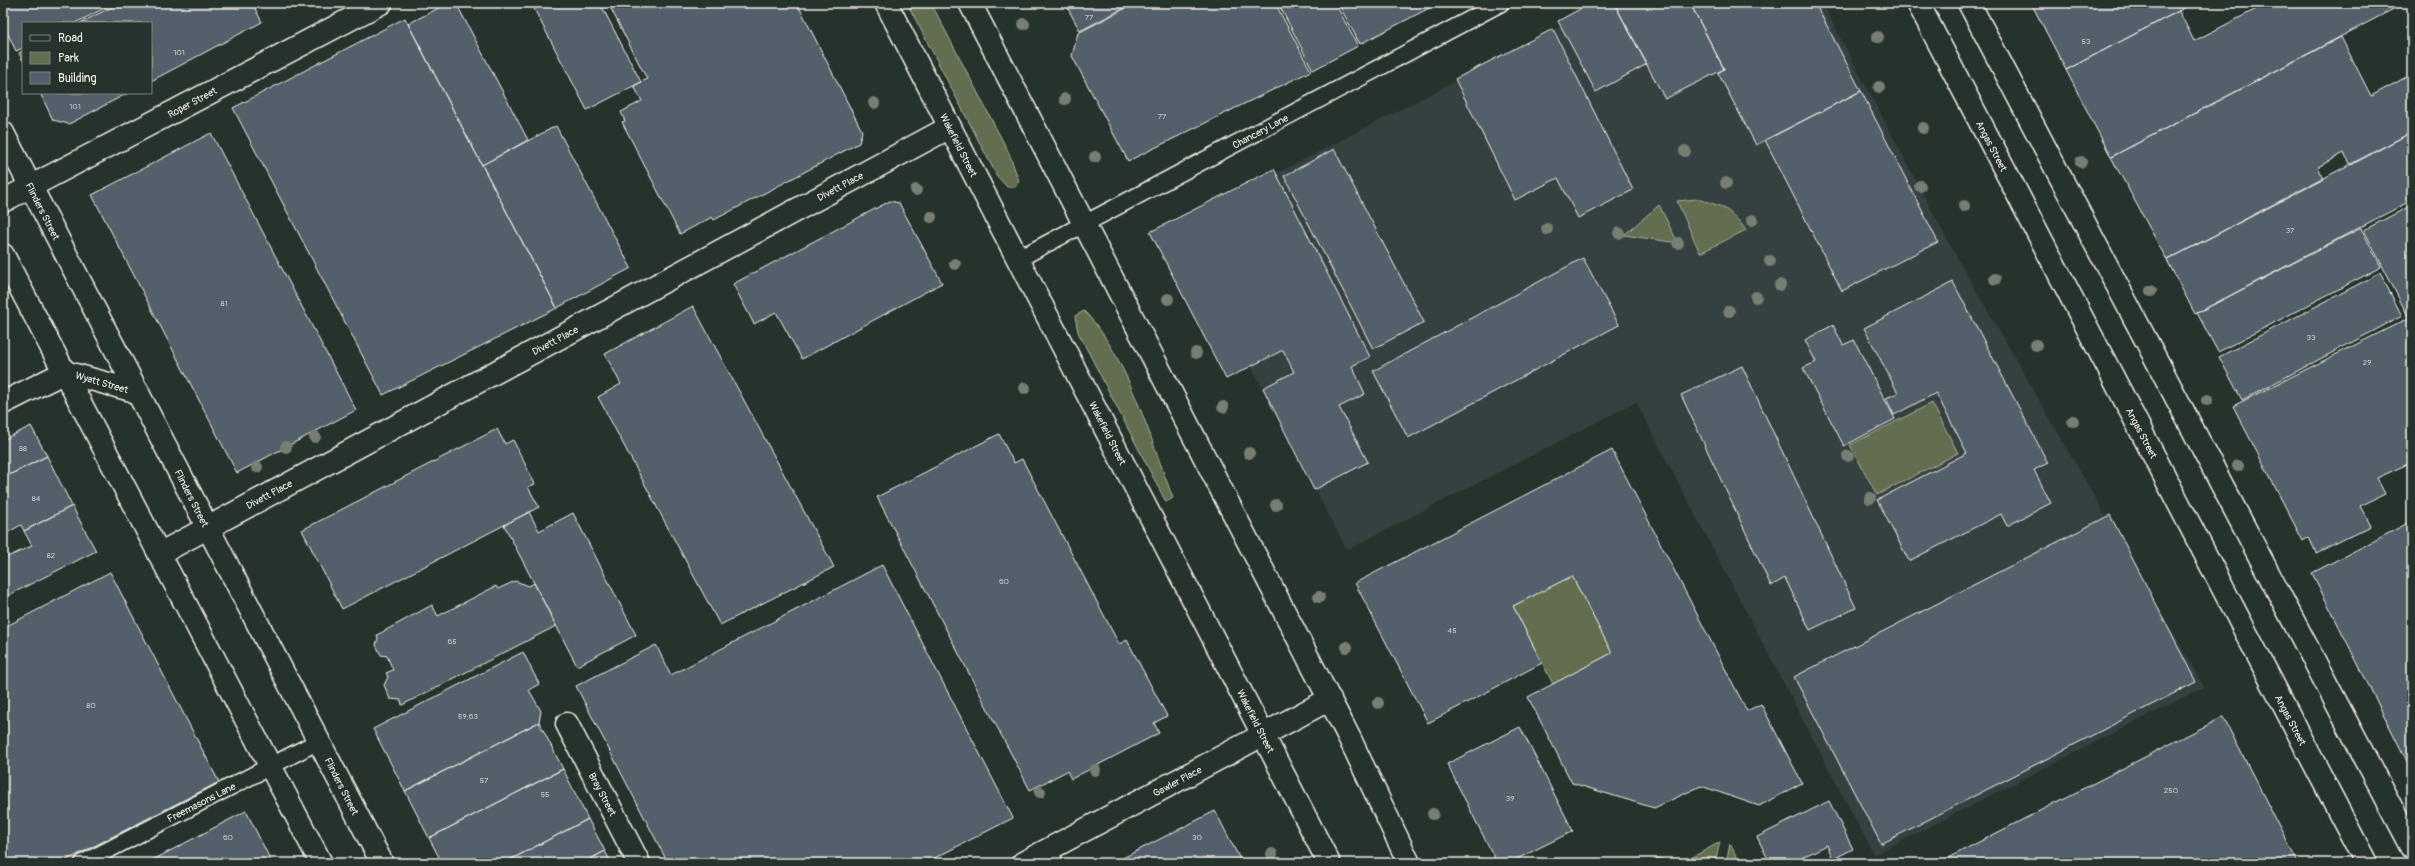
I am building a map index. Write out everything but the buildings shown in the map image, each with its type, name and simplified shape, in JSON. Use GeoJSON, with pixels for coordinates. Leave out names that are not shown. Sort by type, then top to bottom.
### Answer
{"type":"FeatureCollection","features":[{"type":"Feature","properties":{"kind":"street","name":"Roper Street"},"geometry":{"type":"LineString","coordinates":[[3,201],[381,3]]}},
{"type":"Feature","properties":{"kind":"street","name":"Wakefield Street"},"geometry":{"type":"LineString","coordinates":[[886,3],[1329,863]]}},
{"type":"Feature","properties":{"kind":"street"},"geometry":{"type":"LineString","coordinates":[[970,3],[1330,699],[1409,863]]}},
{"type":"Feature","properties":{"kind":"street","name":"Angas Street"},"geometry":{"type":"LineString","coordinates":[[1918,3],[2366,863]]}},
{"type":"Feature","properties":{"kind":"street"},"geometry":{"type":"LineString","coordinates":[[1969,3],[2412,847]]}},
{"type":"Feature","properties":{"kind":"street","name":"Divett Place"},"geometry":{"type":"LineString","coordinates":[[159,554],[950,127]]}},
{"type":"Feature","properties":{"kind":"street","name":"Flinders Street"},"geometry":{"type":"LineString","coordinates":[[3,133],[382,863]]}},
{"type":"Feature","properties":{"kind":"street"},"geometry":{"type":"LineString","coordinates":[[3,255],[321,863]]}},
{"type":"Feature","properties":{"kind":"street","name":"Wyatt Street"},"geometry":{"type":"LineString","coordinates":[[3,403],[64,372],[138,392]]}},
{"type":"Feature","properties":{"kind":"street","name":"Gawler Place"},"geometry":{"type":"LineString","coordinates":[[1023,863],[1052,856],[1263,734],[1330,699]]}},
{"type":"Feature","properties":{"kind":"street","name":"Bray Street"},"geometry":{"type":"LineString","coordinates":[[567,724],[639,863]]}},
{"type":"Feature","properties":{"kind":"lane","name":"Chancery Lane"},"geometry":{"type":"LineString","coordinates":[[1018,259],[1501,3]]}},
{"type":"Feature","properties":{"kind":"lane","name":"Freemasons Lane"},"geometry":{"type":"LineString","coordinates":[[83,863],[319,741]]}},
{"type":"Feature","properties":{"kind":"shaded area"},"geometry":{"type":"Polygon","coordinates":[[[1607,3],[1822,3],[1950,245],[2204,687],[1874,855],[1636,402],[1347,550],[1177,225],[1607,3]]]}},
{"type":"Feature","properties":{"kind":"green space"},"geometry":{"type":"Polygon","coordinates":[[[907,3],[931,3],[1009,153],[1019,181],[1015,187],[1007,187],[997,176],[907,3]]]}},
{"type":"Feature","properties":{"kind":"green space"},"geometry":{"type":"Polygon","coordinates":[[[1697,199],[1719,206],[1730,212],[1746,230],[1700,253],[1677,201],[1697,199]]]}},
{"type":"Feature","properties":{"kind":"green space"},"geometry":{"type":"Polygon","coordinates":[[[1659,205],[1678,243],[1624,235],[1659,205]]]}},
{"type":"Feature","properties":{"kind":"green space"},"geometry":{"type":"Polygon","coordinates":[[[1084,311],[1099,329],[1113,350],[1136,399],[1147,425],[1173,498],[1166,502],[1078,332],[1075,316],[1084,311]]]}},
{"type":"Feature","properties":{"kind":"green space"},"geometry":{"type":"Polygon","coordinates":[[[1932,403],[1958,453],[1877,495],[1850,445],[1932,403]]]}},
{"type":"Feature","properties":{"kind":"green space"},"geometry":{"type":"Polygon","coordinates":[[[1572,576],[1612,653],[1553,684],[1513,606],[1572,576]]]}},
{"type":"Feature","properties":{"kind":"green space"},"geometry":{"type":"Polygon","coordinates":[[[1720,842],[1715,863],[1682,863],[1720,842]]]}},
{"type":"Feature","properties":{"kind":"green space"},"geometry":{"type":"Polygon","coordinates":[[[1730,844],[1740,863],[1726,863],[1730,844]]]}},
{"type":"Feature","properties":{"kind":"green space"},"geometry":{"type":"Polygon","coordinates":[[[1658,858],[1673,863],[1647,863],[1658,858]]]}}]}
